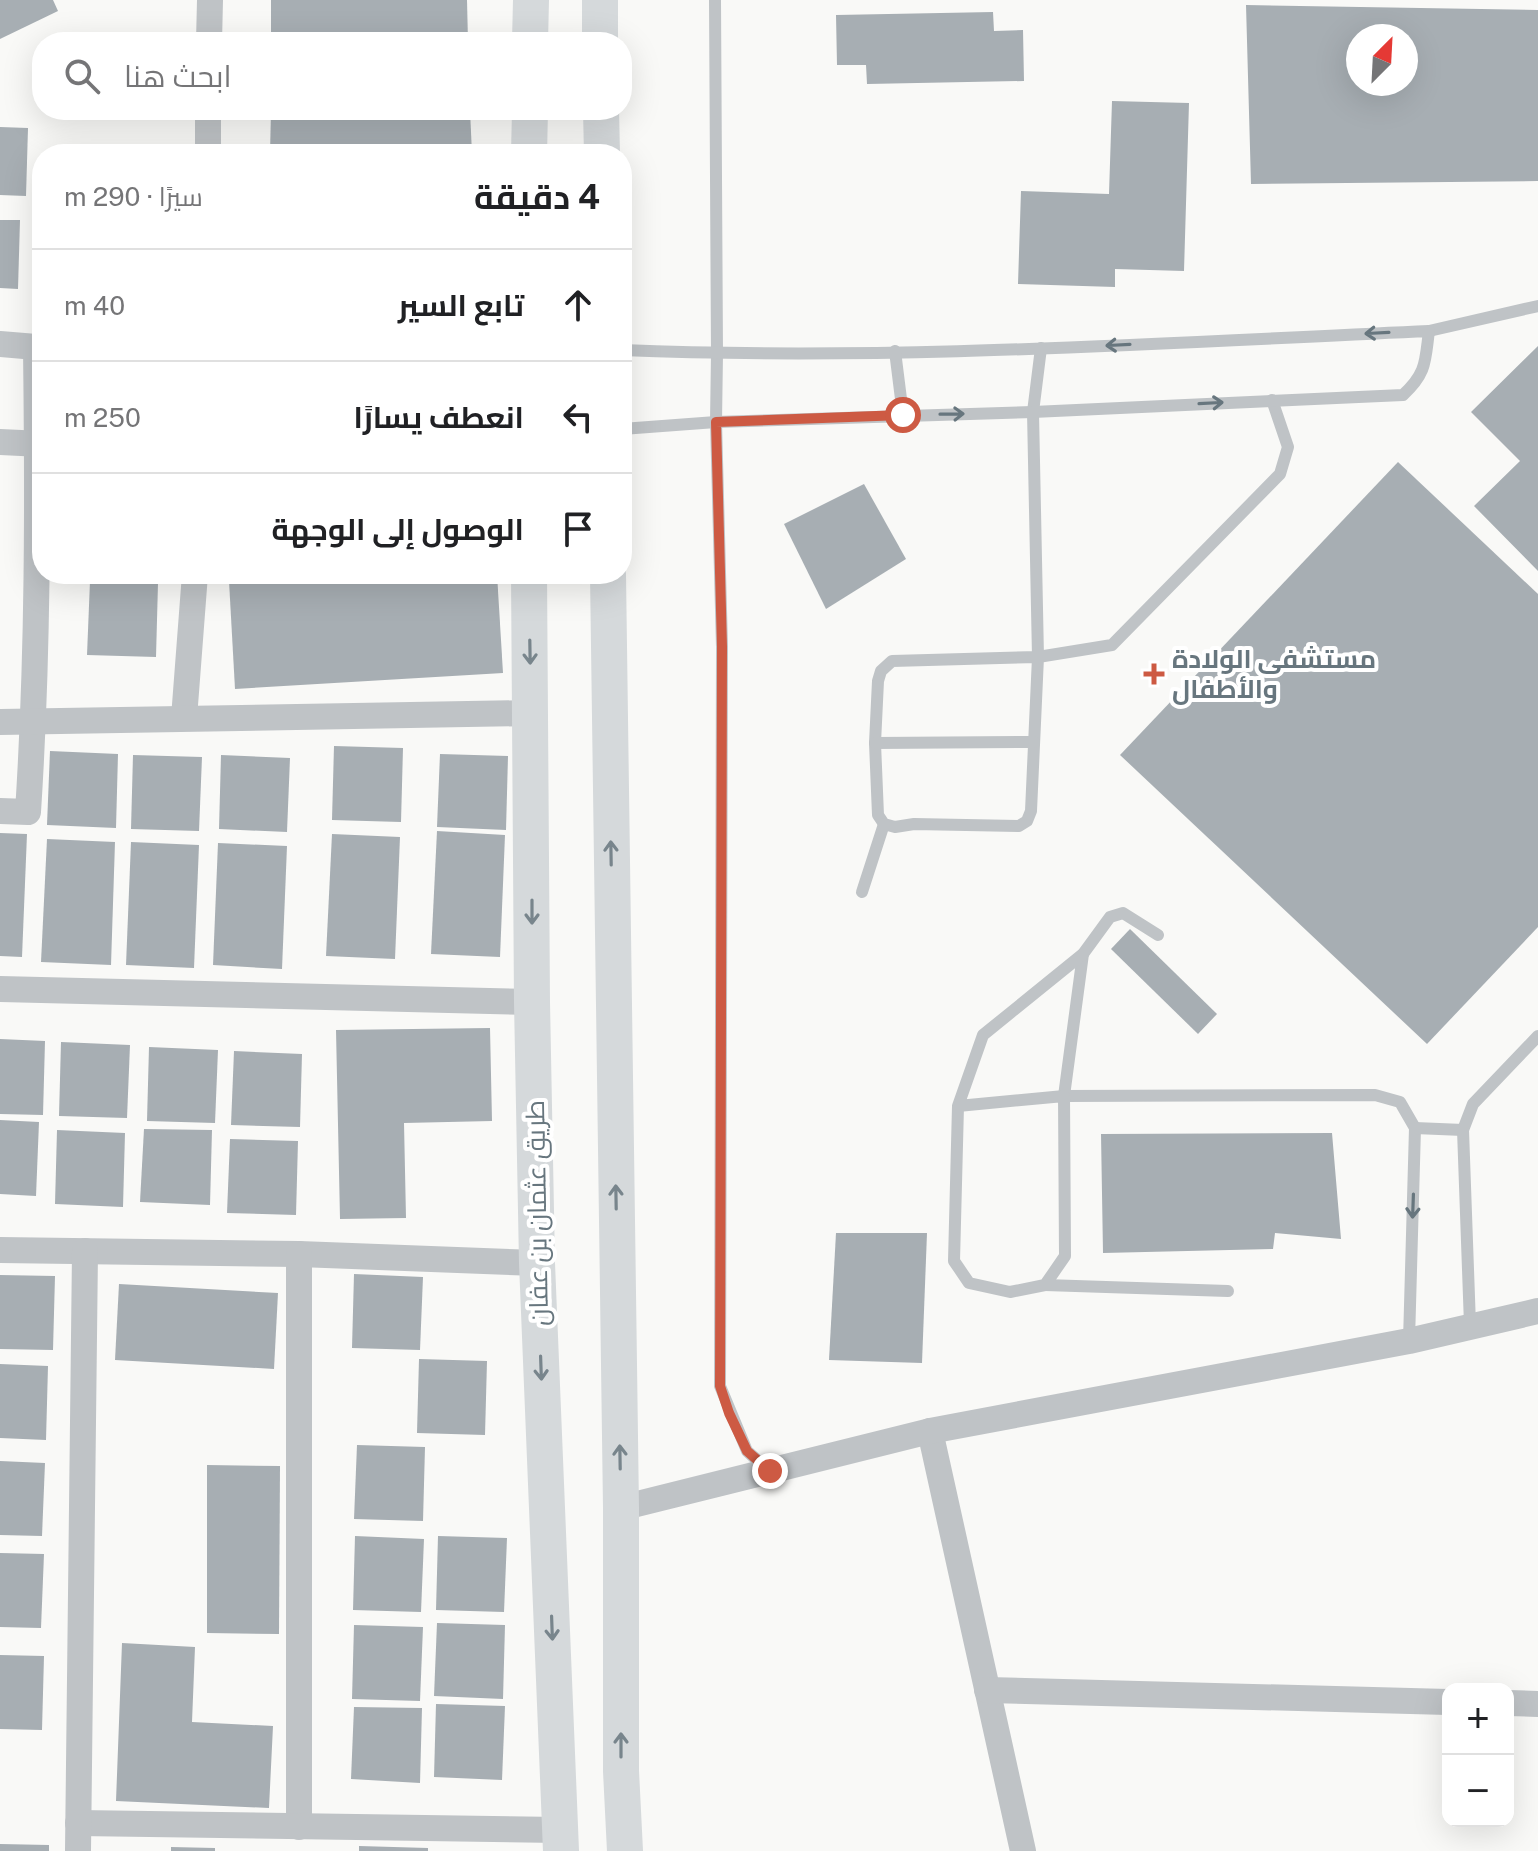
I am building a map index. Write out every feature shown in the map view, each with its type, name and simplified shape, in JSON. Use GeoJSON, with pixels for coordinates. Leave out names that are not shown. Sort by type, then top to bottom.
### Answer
{"type":"FeatureCollection","features":[{"type":"Feature","properties":{"kind":"main road"},"geometry":{"type":"LineString","coordinates":[[530,32],[531,0]]}},
{"type":"Feature","properties":{"kind":"main road"},"geometry":{"type":"LineString","coordinates":[[600,0],[600,32]]}},
{"type":"Feature","properties":{"kind":"main road"},"geometry":{"type":"LineString","coordinates":[[529,144],[530,120]]}},
{"type":"Feature","properties":{"kind":"main road"},"geometry":{"type":"LineString","coordinates":[[601,120],[602,144]]}},
{"type":"Feature","properties":{"kind":"main road","name":"طريق عثمان بن عفان"},"geometry":{"type":"LineString","coordinates":[[529,584],[537,1263],[560,1843]]}},
{"type":"Feature","properties":{"kind":"main road"},"geometry":{"type":"LineString","coordinates":[[608,584],[625,1851]]}},
{"type":"Feature","properties":{"kind":"main road"},"geometry":{"type":"LineString","coordinates":[[622,1804],[635,1851]]}},
{"type":"Feature","properties":{"kind":"street"},"geometry":{"type":"LineString","coordinates":[[209,32],[210,0]]}},
{"type":"Feature","properties":{"kind":"street"},"geometry":{"type":"LineString","coordinates":[[208,120],[208,144]]}},
{"type":"Feature","properties":{"kind":"street"},"geometry":{"type":"LineString","coordinates":[[0,344],[32,347]]}},
{"type":"Feature","properties":{"kind":"street"},"geometry":{"type":"LineString","coordinates":[[0,442],[32,444]]}},
{"type":"Feature","properties":{"kind":"street"},"geometry":{"type":"LineString","coordinates":[[0,811],[28,812],[34,721],[37,584]]}},
{"type":"Feature","properties":{"kind":"street"},"geometry":{"type":"LineString","coordinates":[[184,718],[194,584]]}},
{"type":"Feature","properties":{"kind":"street"},"geometry":{"type":"LineString","coordinates":[[0,722],[531,713]]}},
{"type":"Feature","properties":{"kind":"street"},"geometry":{"type":"LineString","coordinates":[[0,989],[532,1002]]}},
{"type":"Feature","properties":{"kind":"street"},"geometry":{"type":"LineString","coordinates":[[0,1250],[299,1254],[537,1263]]}},
{"type":"Feature","properties":{"kind":"street"},"geometry":{"type":"LineString","coordinates":[[78,1851],[85,1251]]}},
{"type":"Feature","properties":{"kind":"street"},"geometry":{"type":"LineString","coordinates":[[299,1254],[299,1827]]}},
{"type":"Feature","properties":{"kind":"street"},"geometry":{"type":"LineString","coordinates":[[621,1508],[930,1431],[1409,1341],[1538,1311]]}},
{"type":"Feature","properties":{"kind":"street"},"geometry":{"type":"LineString","coordinates":[[930,1431],[1023,1851]]}},
{"type":"Feature","properties":{"kind":"street"},"geometry":{"type":"LineString","coordinates":[[987,1690],[1442,1702]]}},
{"type":"Feature","properties":{"kind":"street"},"geometry":{"type":"LineString","coordinates":[[1514,1703],[1538,1704]]}},
{"type":"Feature","properties":{"kind":"street"},"geometry":{"type":"LineString","coordinates":[[78,1823],[299,1827],[560,1843]]}},
{"type":"Feature","properties":{"kind":"lane"},"geometry":{"type":"LineString","coordinates":[[715,0],[716,422],[722,647],[720,1386],[747,1451],[770,1471]]}},
{"type":"Feature","properties":{"kind":"lane"},"geometry":{"type":"LineString","coordinates":[[632,350],[717,354],[1041,348],[1429,331],[1538,306]]}},
{"type":"Feature","properties":{"kind":"lane"},"geometry":{"type":"LineString","coordinates":[[632,428],[716,422],[1033,412],[1403,395],[1417,383],[1425,367],[1429,331]]}},
{"type":"Feature","properties":{"kind":"lane"},"geometry":{"type":"LineString","coordinates":[[1041,348],[1033,412],[1038,657],[1031,811],[1027,821],[1019,826],[914,824],[895,827],[884,824],[878,815],[875,743],[881,671],[892,661],[1038,657],[1112,645],[1280,474],[1288,447],[1272,400]]}},
{"type":"Feature","properties":{"kind":"lane"},"geometry":{"type":"LineString","coordinates":[[895,351],[903,415]]}},
{"type":"Feature","properties":{"kind":"lane"},"geometry":{"type":"LineString","coordinates":[[875,743],[1034,742]]}},
{"type":"Feature","properties":{"kind":"lane"},"geometry":{"type":"LineString","coordinates":[[862,892],[884,824]]}},
{"type":"Feature","properties":{"kind":"lane"},"geometry":{"type":"LineString","coordinates":[[1158,935],[1123,913],[1110,917],[1083,954],[983,1035],[958,1106],[954,1261],[969,1283],[1010,1292],[1045,1285],[1228,1291]]}},
{"type":"Feature","properties":{"kind":"lane"},"geometry":{"type":"LineString","coordinates":[[1045,1285],[1065,1256],[1064,1096],[1083,954]]}},
{"type":"Feature","properties":{"kind":"lane"},"geometry":{"type":"LineString","coordinates":[[1470,1325],[1463,1130],[1473,1104],[1538,1036]]}},
{"type":"Feature","properties":{"kind":"lane"},"geometry":{"type":"LineString","coordinates":[[958,1106],[1064,1096],[1375,1095],[1400,1102],[1415,1128],[1409,1341]]}},
{"type":"Feature","properties":{"kind":"lane"},"geometry":{"type":"LineString","coordinates":[[1415,1128],[1463,1130]]}},
{"type":"Feature","properties":{"kind":"building"},"geometry":{"type":"Polygon","coordinates":[[[0,0],[53,0],[58,11],[0,39],[0,0]]]}},
{"type":"Feature","properties":{"kind":"building"},"geometry":{"type":"Polygon","coordinates":[[[271,0],[467,0],[468,32],[271,32],[271,0]]]}},
{"type":"Feature","properties":{"kind":"building"},"geometry":{"type":"Polygon","coordinates":[[[1246,5],[1538,10],[1538,181],[1251,184],[1246,5]]]}},
{"type":"Feature","properties":{"kind":"building"},"geometry":{"type":"Polygon","coordinates":[[[993,12],[994,31],[1023,30],[1024,81],[867,84],[866,65],[837,65],[836,15],[993,12]]]}},
{"type":"Feature","properties":{"kind":"building"},"geometry":{"type":"Polygon","coordinates":[[[1112,101],[1189,103],[1184,271],[1115,269],[1115,287],[1018,284],[1021,191],[1109,194],[1112,101]]]}},
{"type":"Feature","properties":{"kind":"building"},"geometry":{"type":"Polygon","coordinates":[[[271,120],[470,120],[472,144],[270,144],[271,120]]]}},
{"type":"Feature","properties":{"kind":"building"},"geometry":{"type":"Polygon","coordinates":[[[0,127],[28,128],[26,196],[0,195],[0,127]]]}},
{"type":"Feature","properties":{"kind":"building"},"geometry":{"type":"Polygon","coordinates":[[[0,220],[20,220],[18,289],[0,288],[0,220]]]}},
{"type":"Feature","properties":{"kind":"building"},"geometry":{"type":"Polygon","coordinates":[[[1538,346],[1538,571],[1474,506],[1520,461],[1471,412],[1538,346]]]}},
{"type":"Feature","properties":{"kind":"building"},"geometry":{"type":"Polygon","coordinates":[[[1398,462],[1538,594],[1538,927],[1427,1044],[1120,755],[1398,462]]]}},
{"type":"Feature","properties":{"kind":"building"},"geometry":{"type":"Polygon","coordinates":[[[864,484],[906,559],[826,609],[784,524],[864,484]]]}},
{"type":"Feature","properties":{"kind":"building"},"geometry":{"type":"Polygon","coordinates":[[[90,584],[158,584],[156,657],[87,655],[90,584]]]}},
{"type":"Feature","properties":{"kind":"building"},"geometry":{"type":"Polygon","coordinates":[[[229,584],[498,584],[503,673],[235,689],[229,584]]]}},
{"type":"Feature","properties":{"kind":"building"},"geometry":{"type":"Polygon","coordinates":[[[334,746],[403,748],[401,822],[332,820],[334,746]]]}},
{"type":"Feature","properties":{"kind":"building"},"geometry":{"type":"Polygon","coordinates":[[[50,751],[118,754],[116,828],[47,825],[50,751]]]}},
{"type":"Feature","properties":{"kind":"building"},"geometry":{"type":"Polygon","coordinates":[[[440,754],[508,756],[506,830],[437,827],[440,754]]]}},
{"type":"Feature","properties":{"kind":"building"},"geometry":{"type":"Polygon","coordinates":[[[133,755],[202,757],[199,831],[131,829],[133,755]]]}},
{"type":"Feature","properties":{"kind":"building"},"geometry":{"type":"Polygon","coordinates":[[[221,755],[290,758],[287,832],[219,829],[221,755]]]}},
{"type":"Feature","properties":{"kind":"building"},"geometry":{"type":"Polygon","coordinates":[[[437,831],[505,835],[500,957],[431,954],[437,831]]]}},
{"type":"Feature","properties":{"kind":"building"},"geometry":{"type":"Polygon","coordinates":[[[0,833],[27,834],[22,957],[0,956],[0,833]]]}},
{"type":"Feature","properties":{"kind":"building"},"geometry":{"type":"Polygon","coordinates":[[[332,834],[400,837],[395,959],[326,956],[332,834]]]}},
{"type":"Feature","properties":{"kind":"building"},"geometry":{"type":"Polygon","coordinates":[[[47,839],[115,842],[111,965],[41,962],[47,839]]]}},
{"type":"Feature","properties":{"kind":"building"},"geometry":{"type":"Polygon","coordinates":[[[131,842],[199,845],[194,968],[126,965],[131,842]]]}},
{"type":"Feature","properties":{"kind":"building"},"geometry":{"type":"Polygon","coordinates":[[[218,843],[287,846],[282,969],[213,965],[218,843]]]}},
{"type":"Feature","properties":{"kind":"building"},"geometry":{"type":"Polygon","coordinates":[[[1130,929],[1217,1014],[1198,1034],[1111,949],[1130,929]]]}},
{"type":"Feature","properties":{"kind":"building"},"geometry":{"type":"Polygon","coordinates":[[[490,1028],[492,1121],[404,1123],[406,1218],[340,1219],[336,1030],[490,1028]]]}},
{"type":"Feature","properties":{"kind":"building"},"geometry":{"type":"Polygon","coordinates":[[[0,1039],[45,1041],[43,1115],[0,1114],[0,1039]]]}},
{"type":"Feature","properties":{"kind":"building"},"geometry":{"type":"Polygon","coordinates":[[[61,1042],[130,1045],[127,1118],[59,1116],[61,1042]]]}},
{"type":"Feature","properties":{"kind":"building"},"geometry":{"type":"Polygon","coordinates":[[[149,1047],[218,1050],[215,1123],[147,1121],[149,1047]]]}},
{"type":"Feature","properties":{"kind":"building"},"geometry":{"type":"Polygon","coordinates":[[[234,1051],[302,1054],[300,1127],[231,1125],[234,1051]]]}},
{"type":"Feature","properties":{"kind":"building"},"geometry":{"type":"Polygon","coordinates":[[[0,1120],[39,1122],[36,1196],[0,1194],[0,1120]]]}},
{"type":"Feature","properties":{"kind":"building"},"geometry":{"type":"Polygon","coordinates":[[[144,1129],[212,1130],[210,1205],[140,1202],[144,1129]]]}},
{"type":"Feature","properties":{"kind":"building"},"geometry":{"type":"Polygon","coordinates":[[[57,1130],[125,1133],[123,1207],[55,1204],[57,1130]]]}},
{"type":"Feature","properties":{"kind":"building"},"geometry":{"type":"Polygon","coordinates":[[[1332,1133],[1341,1239],[1275,1233],[1273,1249],[1103,1253],[1101,1134],[1332,1133]]]}},
{"type":"Feature","properties":{"kind":"building"},"geometry":{"type":"Polygon","coordinates":[[[230,1139],[298,1141],[296,1215],[227,1213],[230,1139]]]}},
{"type":"Feature","properties":{"kind":"building"},"geometry":{"type":"Polygon","coordinates":[[[836,1233],[927,1233],[922,1363],[829,1360],[836,1233]]]}},
{"type":"Feature","properties":{"kind":"building"},"geometry":{"type":"Polygon","coordinates":[[[354,1274],[423,1277],[420,1350],[352,1348],[354,1274]]]}},
{"type":"Feature","properties":{"kind":"building"},"geometry":{"type":"Polygon","coordinates":[[[0,1275],[55,1276],[53,1350],[0,1349],[0,1275]]]}},
{"type":"Feature","properties":{"kind":"building"},"geometry":{"type":"Polygon","coordinates":[[[119,1284],[278,1293],[274,1369],[115,1360],[119,1284]]]}},
{"type":"Feature","properties":{"kind":"building"},"geometry":{"type":"Polygon","coordinates":[[[419,1359],[487,1361],[485,1435],[417,1433],[419,1359]]]}},
{"type":"Feature","properties":{"kind":"building"},"geometry":{"type":"Polygon","coordinates":[[[0,1364],[48,1366],[46,1440],[0,1438],[0,1364]]]}},
{"type":"Feature","properties":{"kind":"building"},"geometry":{"type":"Polygon","coordinates":[[[357,1445],[425,1447],[423,1521],[354,1519],[357,1445]]]}},
{"type":"Feature","properties":{"kind":"building"},"geometry":{"type":"Polygon","coordinates":[[[0,1461],[45,1463],[42,1536],[0,1535],[0,1461]]]}},
{"type":"Feature","properties":{"kind":"building"},"geometry":{"type":"Polygon","coordinates":[[[207,1465],[280,1466],[279,1634],[207,1633],[207,1465]]]}},
{"type":"Feature","properties":{"kind":"building"},"geometry":{"type":"Polygon","coordinates":[[[355,1536],[424,1539],[421,1612],[353,1610],[355,1536]]]}},
{"type":"Feature","properties":{"kind":"building"},"geometry":{"type":"Polygon","coordinates":[[[438,1536],[507,1538],[504,1612],[436,1610],[438,1536]]]}},
{"type":"Feature","properties":{"kind":"building"},"geometry":{"type":"Polygon","coordinates":[[[0,1553],[44,1554],[41,1628],[0,1627],[0,1553]]]}},
{"type":"Feature","properties":{"kind":"building"},"geometry":{"type":"Polygon","coordinates":[[[437,1623],[505,1625],[503,1699],[434,1696],[437,1623]]]}},
{"type":"Feature","properties":{"kind":"building"},"geometry":{"type":"Polygon","coordinates":[[[354,1625],[423,1627],[420,1701],[352,1699],[354,1625]]]}},
{"type":"Feature","properties":{"kind":"building"},"geometry":{"type":"Polygon","coordinates":[[[122,1643],[195,1647],[192,1722],[273,1726],[269,1808],[116,1801],[122,1643]]]}},
{"type":"Feature","properties":{"kind":"building"},"geometry":{"type":"Polygon","coordinates":[[[0,1655],[44,1656],[42,1730],[0,1729],[0,1655]]]}},
{"type":"Feature","properties":{"kind":"building"},"geometry":{"type":"Polygon","coordinates":[[[436,1704],[505,1706],[502,1780],[434,1777],[436,1704]]]}},
{"type":"Feature","properties":{"kind":"building"},"geometry":{"type":"Polygon","coordinates":[[[354,1707],[422,1708],[420,1783],[351,1779],[354,1707]]]}},
{"type":"Feature","properties":{"kind":"building"},"geometry":{"type":"Polygon","coordinates":[[[0,1844],[49,1845],[49,1851],[0,1851],[0,1844]]]}},
{"type":"Feature","properties":{"kind":"building"},"geometry":{"type":"Polygon","coordinates":[[[359,1846],[428,1848],[428,1851],[359,1851],[359,1846]]]}},
{"type":"Feature","properties":{"kind":"building"},"geometry":{"type":"Polygon","coordinates":[[[171,1847],[215,1848],[215,1851],[171,1851],[171,1847]]]}},
{"type":"Feature","properties":{"kind":"place","name":"مستشفى الولادة والأطفال"},"geometry":{"type":"Point","coordinates":[1154,674]}},
{"type":"Feature","properties":{"kind":"route"},"geometry":{"type":"LineString","coordinates":[[770,1471],[747,1451],[720,1386],[722,647],[716,422],[903,415]]}}]}
